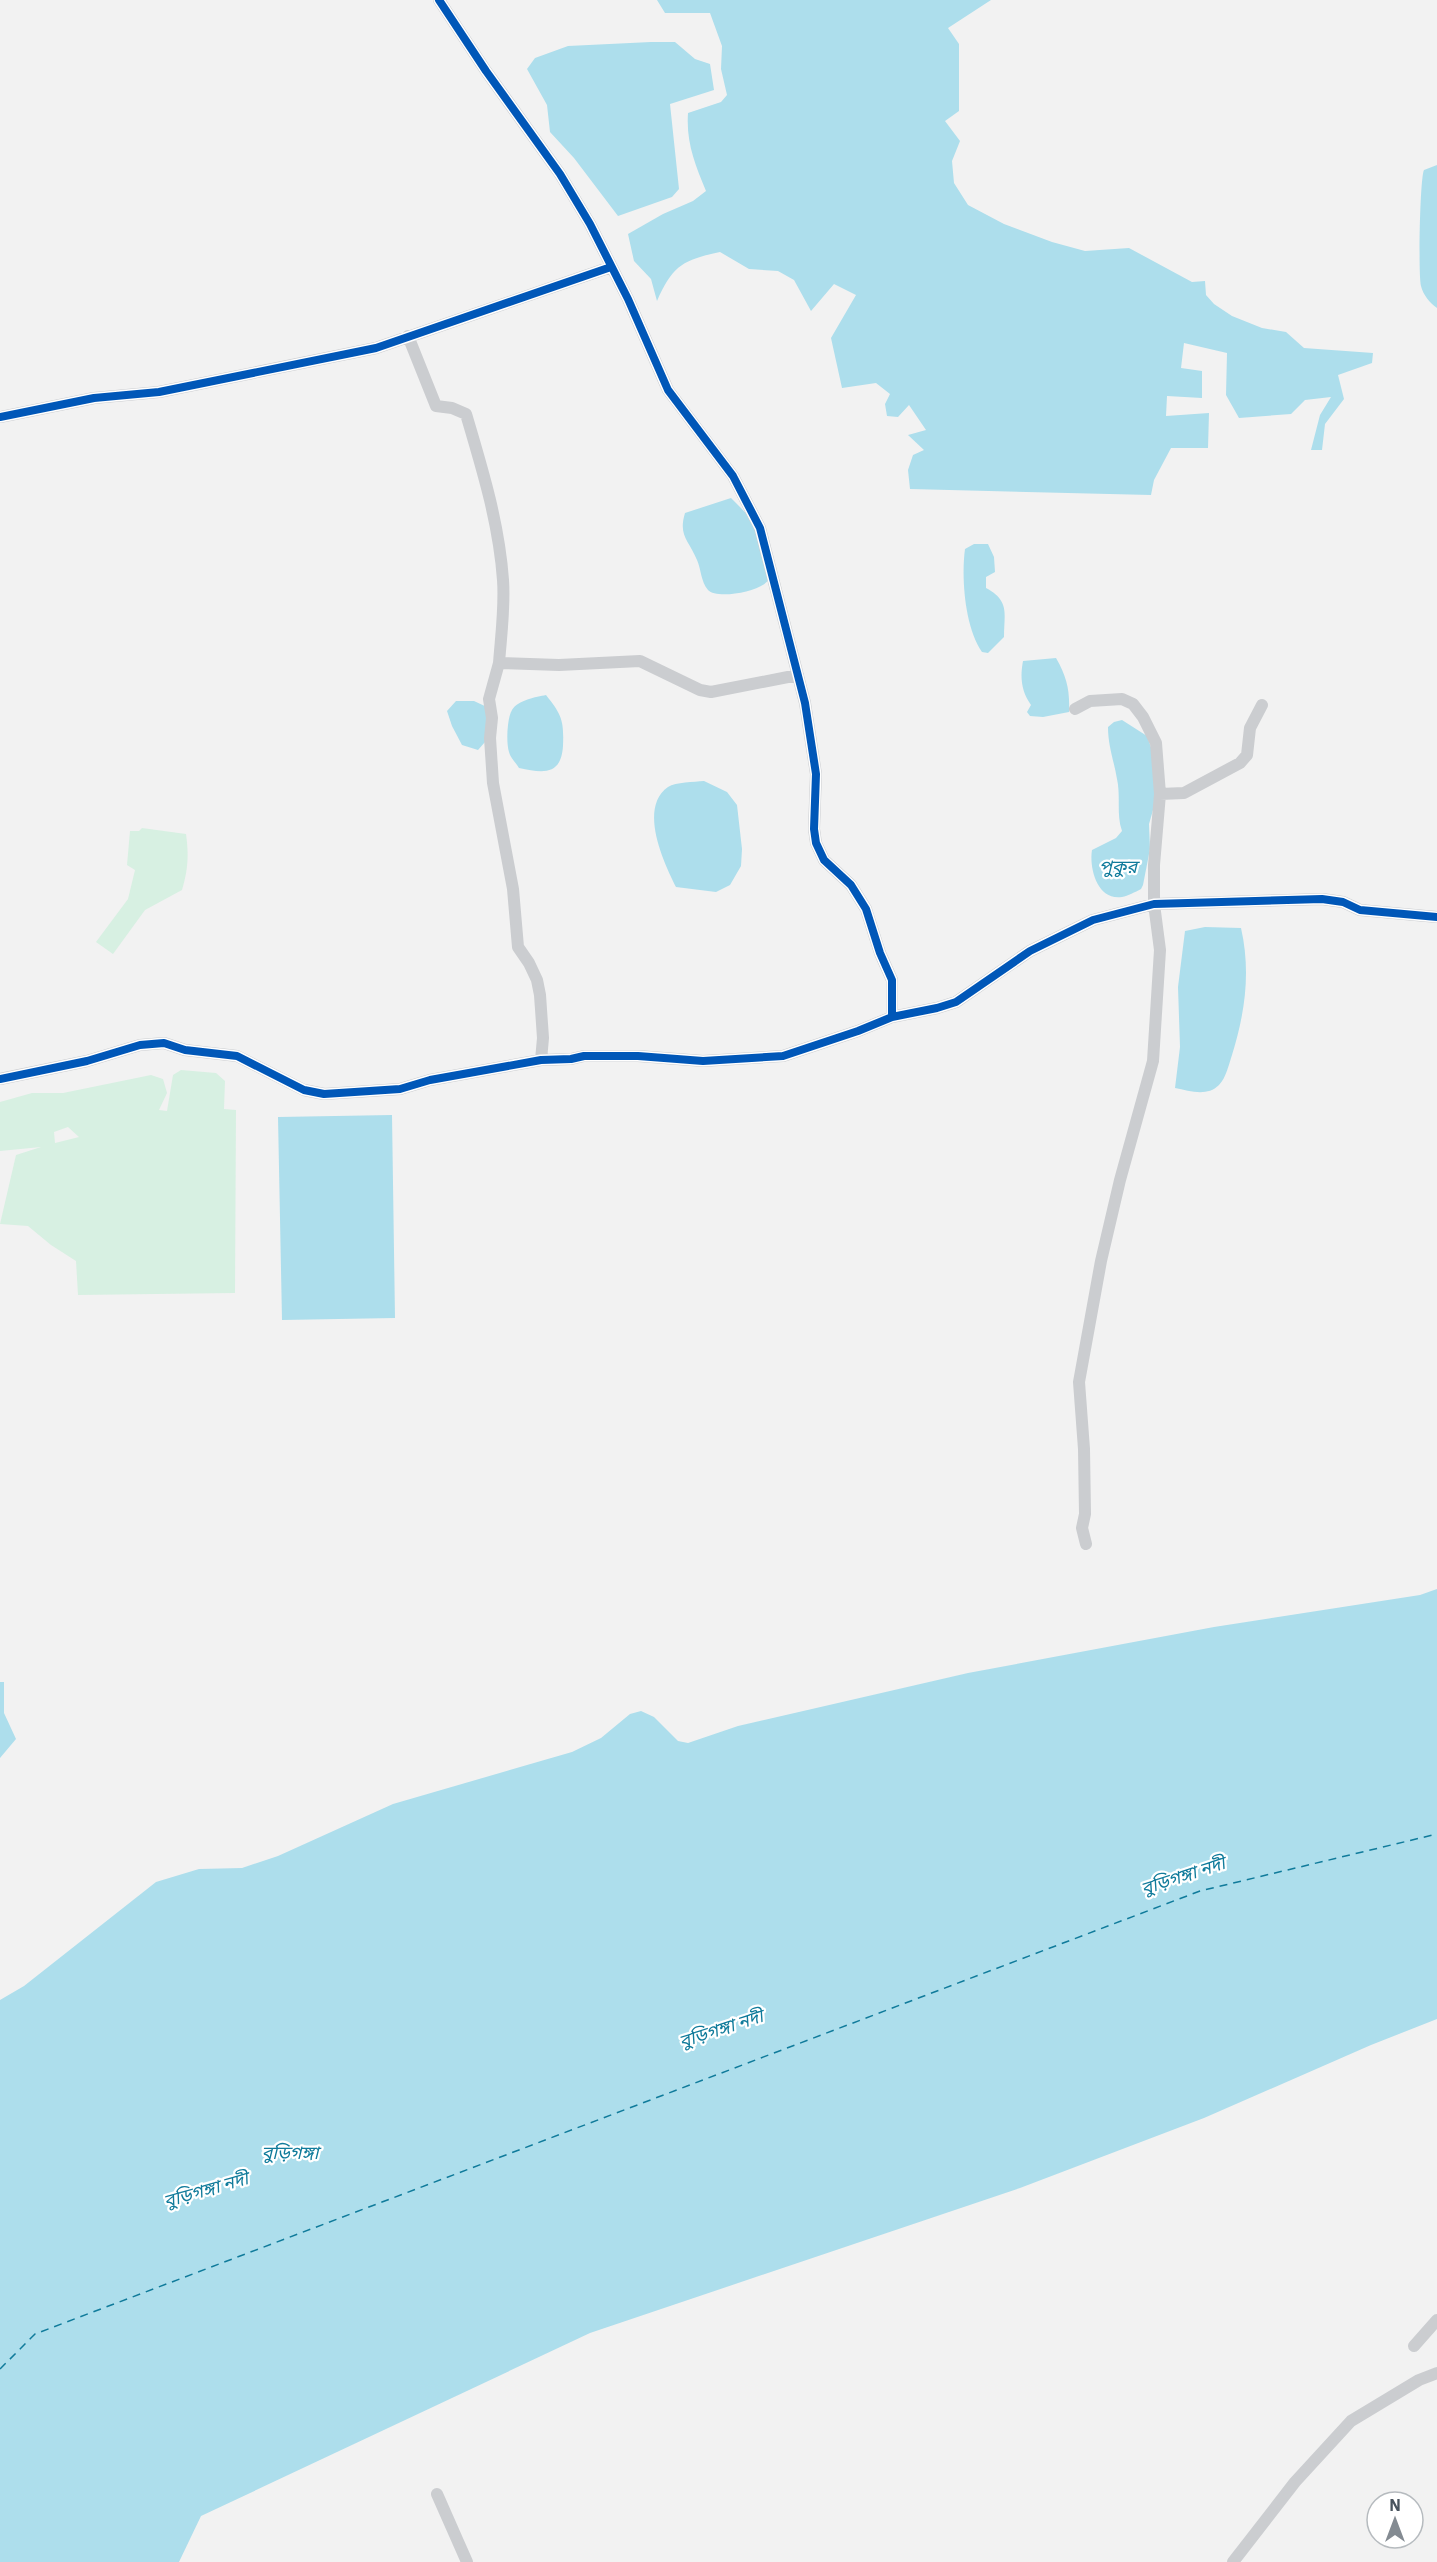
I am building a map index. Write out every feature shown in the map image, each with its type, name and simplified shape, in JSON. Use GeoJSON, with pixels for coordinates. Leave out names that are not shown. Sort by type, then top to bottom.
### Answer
{"type":"FeatureCollection","features":[{"type":"Feature","properties":{"kind":"street"},"geometry":{"type":"LineString","coordinates":[[440,0],[486,71],[560,174],[590,224],[628,299],[668,390],[733,476],[760,528],[798,675],[816,774],[814,829],[816,843],[824,860],[851,885],[866,909],[880,953],[892,980],[892,1017]]}},
{"type":"Feature","properties":{"kind":"street"},"geometry":{"type":"LineString","coordinates":[[0,417],[94,398],[159,392],[376,348],[611,267]]}},
{"type":"Feature","properties":{"kind":"street"},"geometry":{"type":"LineString","coordinates":[[408,336],[436,406],[452,408],[466,414],[486,480],[498,540],[503,582],[499,663],[489,699],[492,718],[490,738],[493,783],[513,889],[518,947],[537,980],[540,995],[543,1038],[541,1060]]}},
{"type":"Feature","properties":{"kind":"street"},"geometry":{"type":"LineString","coordinates":[[499,663],[559,665],[640,661],[700,690],[711,692],[798,675]]}},
{"type":"Feature","properties":{"kind":"street"},"geometry":{"type":"LineString","coordinates":[[1075,709],[1090,701],[1122,699],[1133,704],[1143,717],[1156,743],[1160,794],[1154,865],[1154,904],[1160,950],[1153,1061],[1112,1214],[1079,1382],[1084,1449],[1085,1514],[1082,1528],[1086,1544]]}},
{"type":"Feature","properties":{"kind":"street"},"geometry":{"type":"LineString","coordinates":[[1160,794],[1184,793],[1240,763],[1247,755],[1250,728],[1262,705]]}},
{"type":"Feature","properties":{"kind":"street"},"geometry":{"type":"LineString","coordinates":[[0,1079],[77,1063],[140,1045],[164,1043],[185,1050],[237,1056],[304,1090],[324,1094],[400,1089],[430,1080],[541,1060],[611,1056],[703,1061],[783,1056],[892,1017],[956,1002],[1030,951],[1076,926],[1154,904],[1322,899],[1343,902],[1360,910],[1437,917]]}},
{"type":"Feature","properties":{"kind":"street"},"geometry":{"type":"LineString","coordinates":[[1414,2346],[1437,2320]]}},
{"type":"Feature","properties":{"kind":"street"},"geometry":{"type":"LineString","coordinates":[[1233,2562],[1295,2482],[1351,2421],[1419,2380],[1437,2373]]}},
{"type":"Feature","properties":{"kind":"street"},"geometry":{"type":"LineString","coordinates":[[437,2494],[467,2562]]}},
{"type":"Feature","properties":{"kind":"green space"},"geometry":{"type":"Polygon","coordinates":[[[142,828],[186,834],[187,862],[184,883],[182,890],[145,910],[113,954],[96,942],[128,899],[135,870],[127,865],[130,831],[139,831],[142,828]]]}},
{"type":"Feature","properties":{"kind":"green space"},"geometry":{"type":"Polygon","coordinates":[[[181,1070],[216,1073],[225,1081],[224,1109],[236,1110],[235,1293],[78,1295],[76,1261],[51,1245],[28,1226],[0,1224],[16,1155],[41,1147],[0,1151],[0,1102],[32,1093],[63,1093],[151,1075],[163,1079],[167,1093],[159,1110],[167,1111],[173,1075],[181,1070]],[[68,1127],[54,1132],[55,1143],[79,1137],[68,1127]]]}},
{"type":"Feature","properties":{"kind":"water"},"geometry":{"type":"Polygon","coordinates":[[[657,0],[991,0],[948,28],[959,44],[959,111],[945,121],[960,141],[952,161],[954,183],[968,205],[1004,224],[1052,242],[1085,251],[1129,248],[1192,282],[1205,281],[1206,295],[1214,304],[1232,316],[1262,328],[1286,332],[1304,348],[1373,353],[1372,363],[1338,375],[1344,399],[1325,424],[1322,450],[1311,450],[1320,415],[1331,397],[1305,400],[1291,414],[1239,418],[1226,395],[1227,353],[1184,343],[1181,368],[1202,371],[1202,398],[1167,396],[1166,416],[1209,413],[1208,448],[1171,448],[1154,480],[1151,495],[910,489],[908,470],[913,455],[924,450],[908,435],[926,430],[909,405],[898,417],[887,416],[885,404],[890,394],[876,383],[842,388],[831,338],[856,295],[834,284],[811,311],[794,280],[778,271],[749,269],[720,252],[697,258],[681,266],[668,279],[657,301],[651,279],[634,261],[628,234],[663,214],[693,201],[706,191],[690,144],[688,113],[721,102],[727,95],[721,69],[722,46],[710,13],[665,13],[657,0]]]}},
{"type":"Feature","properties":{"kind":"water"},"geometry":{"type":"Polygon","coordinates":[[[675,42],[695,59],[710,64],[714,90],[670,104],[679,189],[672,197],[618,216],[574,158],[550,132],[547,105],[527,69],[535,58],[568,46],[675,42]]]}},
{"type":"Feature","properties":{"kind":"water"},"geometry":{"type":"Polygon","coordinates":[[[1437,165],[1437,308],[1427,299],[1421,286],[1420,246],[1421,189],[1424,170],[1437,165]]]}},
{"type":"Feature","properties":{"kind":"water"},"geometry":{"type":"Polygon","coordinates":[[[731,498],[754,522],[765,551],[769,575],[764,584],[749,591],[730,594],[713,593],[708,590],[702,579],[697,560],[685,538],[683,521],[685,513],[731,498]]]}},
{"type":"Feature","properties":{"kind":"water"},"geometry":{"type":"Polygon","coordinates":[[[974,544],[988,544],[994,557],[995,572],[986,577],[986,588],[999,598],[1005,614],[1004,637],[988,653],[982,652],[976,642],[968,617],[964,588],[965,549],[974,544]]]}},
{"type":"Feature","properties":{"kind":"water"},"geometry":{"type":"Polygon","coordinates":[[[1056,658],[1067,684],[1069,712],[1043,717],[1030,716],[1027,712],[1031,705],[1022,684],[1023,661],[1056,658]]]}},
{"type":"Feature","properties":{"kind":"water"},"geometry":{"type":"Polygon","coordinates":[[[546,695],[561,719],[562,756],[559,763],[549,770],[536,771],[519,768],[508,748],[510,714],[523,701],[546,695]]]}},
{"type":"Feature","properties":{"kind":"water"},"geometry":{"type":"Polygon","coordinates":[[[456,701],[474,701],[489,708],[485,742],[478,750],[462,745],[452,726],[447,711],[456,701]]]}},
{"type":"Feature","properties":{"kind":"water","name":"পুকুর"},"geometry":{"type":"Polygon","coordinates":[[[1122,720],[1147,736],[1154,756],[1155,803],[1149,824],[1150,849],[1143,885],[1141,889],[1129,895],[1113,897],[1106,894],[1096,881],[1091,857],[1092,850],[1116,838],[1122,831],[1119,818],[1118,786],[1108,727],[1122,720]]]}},
{"type":"Feature","properties":{"kind":"water"},"geometry":{"type":"Polygon","coordinates":[[[704,781],[727,792],[737,805],[742,849],[741,866],[730,885],[716,892],[676,887],[660,850],[654,822],[659,796],[668,787],[680,783],[704,781]]]}},
{"type":"Feature","properties":{"kind":"water"},"geometry":{"type":"Polygon","coordinates":[[[1205,927],[1241,928],[1246,976],[1240,1024],[1225,1075],[1214,1089],[1198,1092],[1175,1088],[1180,1047],[1178,987],[1185,931],[1205,927]]]}},
{"type":"Feature","properties":{"kind":"water"},"geometry":{"type":"Polygon","coordinates":[[[392,1115],[395,1318],[282,1320],[278,1117],[392,1115]]]}},
{"type":"Feature","properties":{"kind":"water","name":"বুড়িগঙ্গা"},"geometry":{"type":"Polygon","coordinates":[[[1437,1589],[1437,2019],[1371,2045],[1204,2118],[1020,2188],[590,2333],[201,2516],[179,2562],[0,2562],[0,2000],[24,1986],[156,1882],[199,1869],[242,1868],[278,1856],[393,1804],[572,1752],[601,1738],[630,1714],[641,1711],[654,1717],[678,1741],[688,1743],[738,1726],[968,1673],[1214,1627],[1420,1595],[1437,1589]]]}},
{"type":"Feature","properties":{"kind":"water"},"geometry":{"type":"Polygon","coordinates":[[[0,1682],[4,1682],[4,1713],[16,1739],[0,1758],[0,1682]]]}},
{"type":"Feature","properties":{"kind":"ferry route"},"geometry":{"type":"LineString","coordinates":[[0,2369],[35,2334],[1200,1891],[1437,1834]]}},
{"type":"Feature","properties":{"kind":"cycle path"},"geometry":{"type":"LineString","coordinates":[[439,0],[486,71],[560,174],[590,224],[628,299],[668,390],[733,476],[760,528],[805,703],[816,774],[814,829],[816,843],[824,860],[851,885],[866,909],[880,953],[892,980],[892,1017]]}},
{"type":"Feature","properties":{"kind":"cycle path"},"geometry":{"type":"LineString","coordinates":[[0,417],[94,398],[159,392],[376,348],[611,267]]}},
{"type":"Feature","properties":{"kind":"cycle path"},"geometry":{"type":"LineString","coordinates":[[0,1079],[87,1061],[140,1045],[164,1043],[185,1050],[237,1056],[304,1090],[324,1094],[400,1089],[430,1080],[541,1060],[584,1056],[638,1056],[703,1061],[783,1056],[892,1017],[956,1002],[1030,951],[1093,920],[1154,904],[1322,899],[1343,902],[1360,910],[1437,917]]}},
{"type":"Feature","properties":{"kind":"water label","name":"বুড়িগঙ্গা নদী"},"geometry":{"type":"Point","coordinates":[1183,1876]}},
{"type":"Feature","properties":{"kind":"water label","name":"বুড়িগঙ্গা নদী"},"geometry":{"type":"Point","coordinates":[721,2029]}},
{"type":"Feature","properties":{"kind":"water label","name":"বুড়িগঙ্গা নদী"},"geometry":{"type":"Point","coordinates":[206,2190]}}]}
